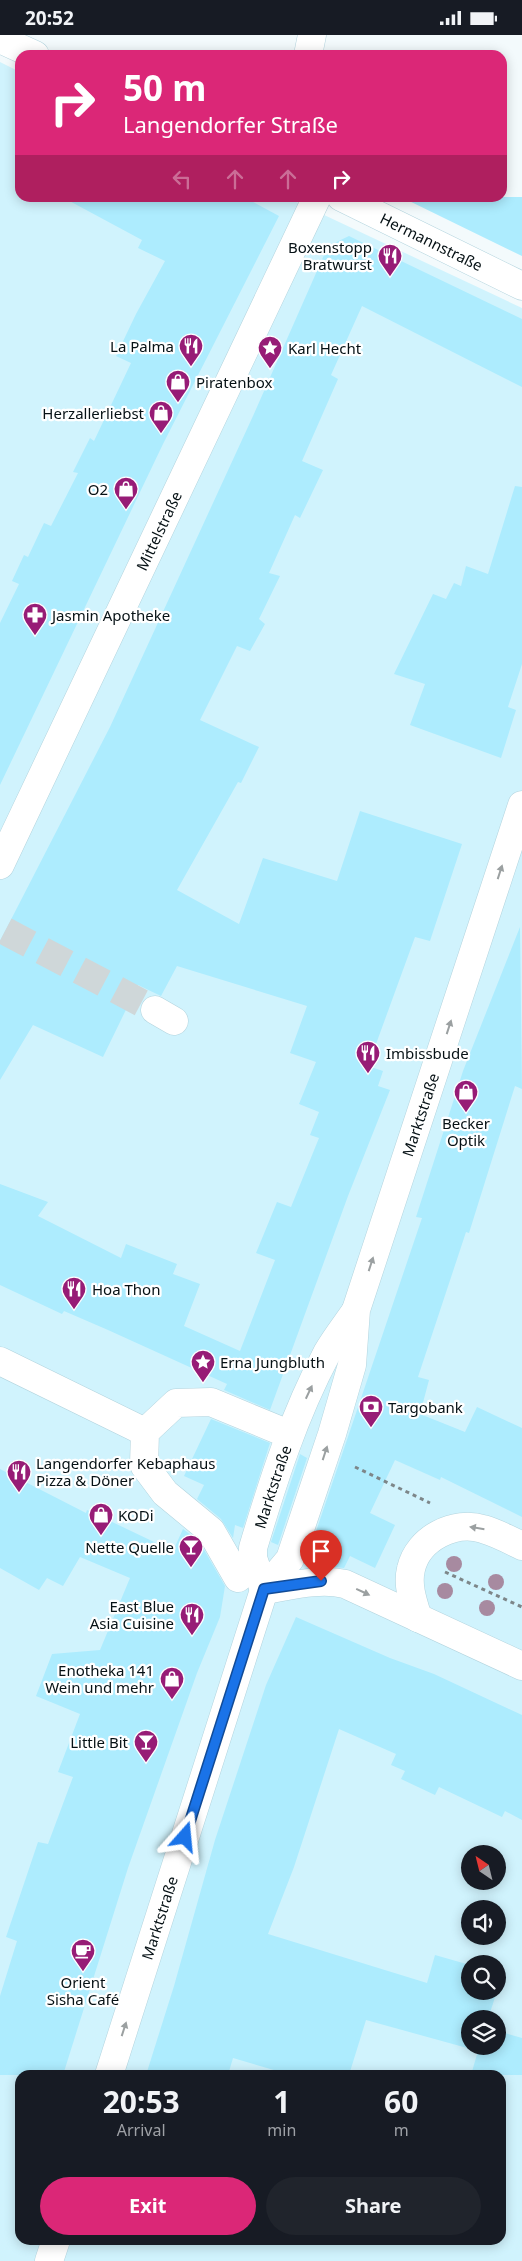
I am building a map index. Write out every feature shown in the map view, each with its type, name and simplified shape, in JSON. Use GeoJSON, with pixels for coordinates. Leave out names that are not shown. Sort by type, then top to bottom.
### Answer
{"type":"FeatureCollection","features":[{"type":"Feature","properties":{"kind":"street"},"geometry":{"type":"LineString","coordinates":[[309,50],[312,35]]}},
{"type":"Feature","properties":{"kind":"street"},"geometry":{"type":"LineString","coordinates":[[0,39],[24,50]]}},
{"type":"Feature","properties":{"kind":"street","name":"Mittelstraße"},"geometry":{"type":"LineString","coordinates":[[0,865],[315,202]]}},
{"type":"Feature","properties":{"kind":"street","name":"Hermannstraße"},"geometry":{"type":"LineString","coordinates":[[351,202],[522,286]]}},
{"type":"Feature","properties":{"kind":"street","name":"Marktstraße"},"geometry":{"type":"LineString","coordinates":[[111,2070],[264,1589],[290,1559],[329,1443],[352,1365],[356,1310],[522,805]]}},
{"type":"Feature","properties":{"kind":"street","name":"Marktstraße"},"geometry":{"type":"LineString","coordinates":[[264,1589],[253,1558],[253,1548],[272,1486],[296,1417],[328,1352],[356,1310]]}},
{"type":"Feature","properties":{"kind":"street"},"geometry":{"type":"LineString","coordinates":[[0,1361],[144,1432]]}},
{"type":"Feature","properties":{"kind":"street"},"geometry":{"type":"LineString","coordinates":[[238,1578],[211,1531],[165,1493],[144,1465],[144,1432],[176,1403],[211,1402],[280,1431]]}},
{"type":"Feature","properties":{"kind":"street"},"geometry":{"type":"LineString","coordinates":[[418,1617],[409,1581],[415,1557],[432,1538],[443,1531],[464,1526],[482,1528],[522,1546]]}},
{"type":"Feature","properties":{"kind":"street"},"geometry":{"type":"LineString","coordinates":[[264,1589],[333,1581],[358,1589],[522,1665]]}},
{"type":"Feature","properties":{"kind":"street"},"geometry":{"type":"LineString","coordinates":[[49,2261],[54,2245]]}},
{"type":"Feature","properties":{"kind":"path"},"geometry":{"type":"LineString","coordinates":[[349,1464],[438,1507]]}},
{"type":"Feature","properties":{"kind":"path"},"geometry":{"type":"LineString","coordinates":[[415,1557],[522,1607]]}},
{"type":"Feature","properties":{"kind":"shaded area"},"geometry":{"type":"Polygon","coordinates":[[[0,62],[15,70],[15,202],[297,202],[522,308],[522,2261],[0,2261],[0,62]]]}},
{"type":"Feature","properties":{"kind":"building"},"geometry":{"type":"Polygon","coordinates":[[[507,197],[522,197],[522,256],[411,202],[507,202],[507,197]]]}},
{"type":"Feature","properties":{"kind":"building"},"geometry":{"type":"Polygon","coordinates":[[[71,202],[253,202],[279,216],[163,444],[0,785],[0,623],[19,584],[12,581],[24,555],[28,557],[44,523],[51,526],[78,473],[73,472],[90,438],[94,441],[131,363],[116,356],[165,261],[138,248],[142,240],[71,202]]]}},
{"type":"Feature","properties":{"kind":"building"},"geometry":{"type":"Polygon","coordinates":[[[349,236],[522,319],[522,387],[362,306],[331,375],[338,379],[302,461],[323,470],[300,518],[295,515],[269,573],[280,576],[259,619],[265,624],[250,651],[237,646],[200,720],[259,747],[241,783],[238,782],[177,890],[239,924],[263,858],[337,881],[360,811],[462,844],[430,941],[415,937],[368,1066],[383,1071],[378,1086],[390,1090],[348,1196],[270,1410],[224,1390],[227,1384],[108,1330],[64,1311],[62,1314],[0,1285],[0,1184],[48,1202],[38,1216],[121,1258],[126,1244],[177,1264],[173,1274],[200,1284],[184,1326],[240,1351],[275,1260],[256,1253],[277,1202],[291,1207],[319,1138],[310,1135],[319,1112],[299,1104],[316,1062],[290,1053],[307,1006],[177,966],[161,996],[138,985],[103,1057],[33,1025],[0,1080],[0,941],[110,727],[253,416],[328,246],[349,236]]]}},
{"type":"Feature","properties":{"kind":"building"},"geometry":{"type":"Polygon","coordinates":[[[515,486],[522,487],[522,664],[508,707],[516,710],[501,758],[410,725],[425,684],[394,674],[433,594],[446,599],[454,583],[461,586],[466,566],[488,574],[515,486]]]}},
{"type":"Feature","properties":{"kind":"building"},"geometry":{"type":"Polygon","coordinates":[[[520,927],[522,1089],[515,1086],[469,1233],[466,1232],[418,1377],[429,1380],[420,1414],[465,1432],[477,1407],[522,1428],[522,1517],[441,1477],[440,1480],[395,1460],[370,1513],[395,1525],[375,1568],[350,1556],[344,1568],[324,1566],[307,1558],[422,1218],[416,1217],[463,1071],[520,927]]]}},
{"type":"Feature","properties":{"kind":"building"},"geometry":{"type":"Polygon","coordinates":[[[211,1419],[270,1443],[243,1528],[235,1525],[233,1538],[221,1519],[197,1499],[204,1485],[184,1476],[211,1419]]]}},
{"type":"Feature","properties":{"kind":"building"},"geometry":{"type":"Polygon","coordinates":[[[300,1454],[307,1458],[278,1545],[271,1542],[300,1454]]]}},
{"type":"Feature","properties":{"kind":"building"},"geometry":{"type":"Polygon","coordinates":[[[0,1469],[86,1513],[87,1510],[173,1551],[183,1529],[199,1541],[225,1586],[220,1617],[197,1673],[128,1868],[65,2070],[15,2070],[15,2075],[0,2075],[0,1996],[17,1941],[6,1937],[38,1842],[48,1844],[73,1777],[58,1772],[80,1714],[36,1696],[52,1654],[100,1650],[130,1578],[80,1557],[63,1586],[47,1578],[39,1590],[0,1568],[0,1469]]]}},
{"type":"Feature","properties":{"kind":"building"},"geometry":{"type":"Polygon","coordinates":[[[296,1617],[390,1658],[434,1674],[522,1715],[522,1820],[505,1811],[502,1817],[439,1787],[435,1795],[401,1779],[405,1771],[391,1765],[396,1754],[339,1729],[294,1867],[268,1934],[427,1983],[435,1955],[461,1962],[461,2000],[494,2000],[491,2010],[461,2010],[461,2046],[366,2020],[351,2070],[274,2070],[233,2058],[229,2070],[148,2070],[174,1986],[215,1840],[266,1685],[296,1617]]]}},
{"type":"Feature","properties":{"kind":"building"},"geometry":{"type":"Polygon","coordinates":[[[506,2033],[522,2038],[522,2075],[506,2075],[506,2070],[472,2070],[477,2055],[506,2055],[506,2033]]]}},
{"type":"Feature","properties":{"kind":"tunnel"},"geometry":{"type":"LineString","coordinates":[[5,931],[155,1010]]}},
{"type":"Feature","properties":{"kind":"place","name":"Boxenstopp Bratwurst"},"geometry":{"type":"Point","coordinates":[390,277]}},
{"type":"Feature","properties":{"kind":"place","name":"La Palma"},"geometry":{"type":"Point","coordinates":[191,367]}},
{"type":"Feature","properties":{"kind":"place","name":"Karl Hecht"},"geometry":{"type":"Point","coordinates":[270,369]}},
{"type":"Feature","properties":{"kind":"place","name":"Piratenbox"},"geometry":{"type":"Point","coordinates":[178,403]}},
{"type":"Feature","properties":{"kind":"place","name":"Herzallerliebst"},"geometry":{"type":"Point","coordinates":[161,434]}},
{"type":"Feature","properties":{"kind":"place","name":"O2"},"geometry":{"type":"Point","coordinates":[126,510]}},
{"type":"Feature","properties":{"kind":"place","name":"Jasmin Apotheke"},"geometry":{"type":"Point","coordinates":[35,636]}},
{"type":"Feature","properties":{"kind":"place","name":"Imbissbude"},"geometry":{"type":"Point","coordinates":[368,1074]}},
{"type":"Feature","properties":{"kind":"place","name":"Becker Optik"},"geometry":{"type":"Point","coordinates":[466,1113]}},
{"type":"Feature","properties":{"kind":"place","name":"Hoa Thon"},"geometry":{"type":"Point","coordinates":[74,1310]}},
{"type":"Feature","properties":{"kind":"place","name":"Erna Jungbluth"},"geometry":{"type":"Point","coordinates":[203,1383]}},
{"type":"Feature","properties":{"kind":"place","name":"Targobank"},"geometry":{"type":"Point","coordinates":[371,1428]}},
{"type":"Feature","properties":{"kind":"place","name":"Langendorfer Kebaphaus Pizza & Döner"},"geometry":{"type":"Point","coordinates":[19,1493]}},
{"type":"Feature","properties":{"kind":"place","name":"KODi"},"geometry":{"type":"Point","coordinates":[101,1536]}},
{"type":"Feature","properties":{"kind":"place","name":"Nette Quelle"},"geometry":{"type":"Point","coordinates":[191,1568]}},
{"type":"Feature","properties":{"kind":"place","name":"East Blue Asia Cuisine"},"geometry":{"type":"Point","coordinates":[192,1636]}},
{"type":"Feature","properties":{"kind":"place","name":"Enotheka 141 Wein und mehr"},"geometry":{"type":"Point","coordinates":[172,1700]}},
{"type":"Feature","properties":{"kind":"place","name":"Little Bit"},"geometry":{"type":"Point","coordinates":[146,1763]}},
{"type":"Feature","properties":{"kind":"place","name":"Orient Sisha Café"},"geometry":{"type":"Point","coordinates":[83,1972]}},
{"type":"Feature","properties":{"kind":"route"},"geometry":{"type":"LineString","coordinates":[[185,1837],[264,1589],[321,1581]]}}]}
